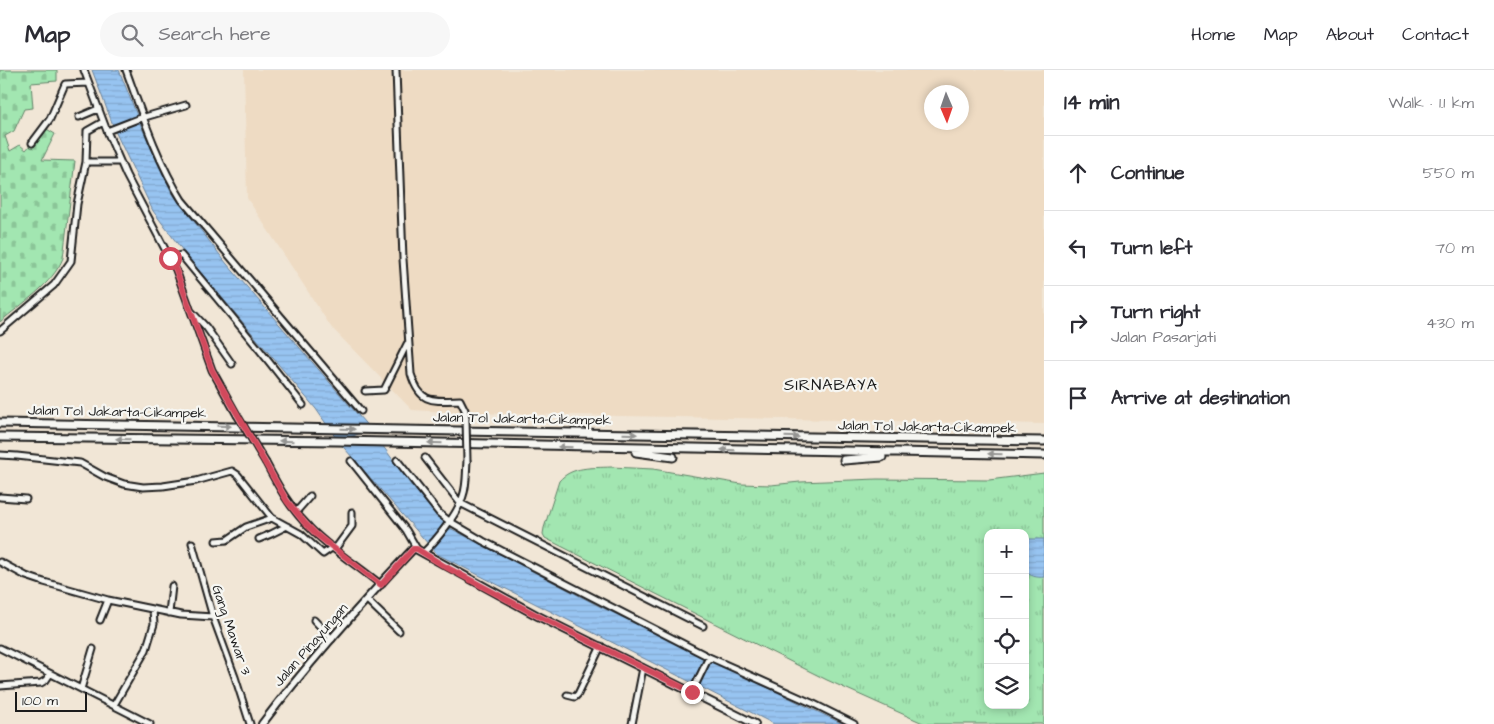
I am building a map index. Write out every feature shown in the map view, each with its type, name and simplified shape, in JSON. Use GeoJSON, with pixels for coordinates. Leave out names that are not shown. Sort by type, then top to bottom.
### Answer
{"type":"FeatureCollection","features":[{"type":"Feature","properties":{"kind":"highway","name":"Jalan Tol Jakarta–Cikampek"},"geometry":{"type":"LineString","coordinates":[[0,423],[1044,441]]}},
{"type":"Feature","properties":{"kind":"highway","name":"Jalan Tol Jakarta–Cikampek"},"geometry":{"type":"LineString","coordinates":[[0,437],[334,441],[1044,455]]}},
{"type":"Feature","properties":{"kind":"highway"},"geometry":{"type":"LineString","coordinates":[[618,448],[673,456]]}},
{"type":"Feature","properties":{"kind":"highway"},"geometry":{"type":"LineString","coordinates":[[844,460],[922,454]]}},
{"type":"Feature","properties":{"kind":"main road","name":"Jalan Pinayungan"},"geometry":{"type":"LineString","coordinates":[[262,724],[332,639],[413,549],[421,549]]}},
{"type":"Feature","properties":{"kind":"main road"},"geometry":{"type":"LineString","coordinates":[[421,549],[538,616],[692,692],[747,722],[755,724]]}},
{"type":"Feature","properties":{"kind":"street"},"geometry":{"type":"LineString","coordinates":[[84,70],[120,162],[138,200],[176,270],[212,370],[281,492],[310,528],[381,585]]}},
{"type":"Feature","properties":{"kind":"street"},"geometry":{"type":"LineString","coordinates":[[126,70],[141,118],[182,200],[360,411]]}},
{"type":"Feature","properties":{"kind":"street"},"geometry":{"type":"LineString","coordinates":[[351,461],[421,549],[448,523],[464,494],[467,460],[465,410],[460,400],[431,400],[418,391],[411,374],[396,70]]}},
{"type":"Feature","properties":{"kind":"street"},"geometry":{"type":"LineString","coordinates":[[32,143],[50,119],[65,84],[88,83]]}},
{"type":"Feature","properties":{"kind":"street"},"geometry":{"type":"LineString","coordinates":[[107,131],[141,118],[186,105]]}},
{"type":"Feature","properties":{"kind":"street"},"geometry":{"type":"LineString","coordinates":[[79,117],[98,109]]}},
{"type":"Feature","properties":{"kind":"street"},"geometry":{"type":"LineString","coordinates":[[0,331],[54,285],[71,261],[77,204],[86,162],[87,131],[103,122]]}},
{"type":"Feature","properties":{"kind":"street"},"geometry":{"type":"LineString","coordinates":[[86,162],[120,162]]}},
{"type":"Feature","properties":{"kind":"street"},"geometry":{"type":"LineString","coordinates":[[170,258],[181,255],[303,404]]}},
{"type":"Feature","properties":{"kind":"street"},"geometry":{"type":"LineString","coordinates":[[191,311],[206,327],[232,364]]}},
{"type":"Feature","properties":{"kind":"street"},"geometry":{"type":"LineString","coordinates":[[366,391],[384,390],[408,341]]}},
{"type":"Feature","properties":{"kind":"street"},"geometry":{"type":"LineString","coordinates":[[0,455],[80,463],[112,480],[143,487],[196,481],[232,471],[238,475],[272,518],[301,534],[323,554],[334,548],[352,526],[352,512]]}},
{"type":"Feature","properties":{"kind":"street"},"geometry":{"type":"LineString","coordinates":[[425,458],[460,503],[703,626]]}},
{"type":"Feature","properties":{"kind":"street"},"geometry":{"type":"LineString","coordinates":[[397,460],[448,523],[709,657],[854,724]]}},
{"type":"Feature","properties":{"kind":"street"},"geometry":{"type":"LineString","coordinates":[[296,512],[310,496]]}},
{"type":"Feature","properties":{"kind":"street"},"geometry":{"type":"LineString","coordinates":[[0,497],[26,499]]}},
{"type":"Feature","properties":{"kind":"street"},"geometry":{"type":"LineString","coordinates":[[216,540],[227,540],[246,527],[272,518]]}},
{"type":"Feature","properties":{"kind":"street"},"geometry":{"type":"LineString","coordinates":[[259,539],[287,526]]}},
{"type":"Feature","properties":{"kind":"street","name":"Gang Mawar 3"},"geometry":{"type":"LineString","coordinates":[[192,543],[213,617],[250,724]]}},
{"type":"Feature","properties":{"kind":"street"},"geometry":{"type":"LineString","coordinates":[[0,562],[26,576],[108,600],[169,613],[213,617]]}},
{"type":"Feature","properties":{"kind":"street"},"geometry":{"type":"LineString","coordinates":[[169,613],[172,586]]}},
{"type":"Feature","properties":{"kind":"street"},"geometry":{"type":"LineString","coordinates":[[100,620],[108,600]]}},
{"type":"Feature","properties":{"kind":"street"},"geometry":{"type":"LineString","coordinates":[[367,600],[398,631]]}},
{"type":"Feature","properties":{"kind":"street"},"geometry":{"type":"LineString","coordinates":[[114,706],[146,650],[154,624],[153,610]]}},
{"type":"Feature","properties":{"kind":"street"},"geometry":{"type":"LineString","coordinates":[[314,620],[332,639]]}},
{"type":"Feature","properties":{"kind":"street"},"geometry":{"type":"LineString","coordinates":[[567,695],[575,697],[578,694],[601,646]]}},
{"type":"Feature","properties":{"kind":"street"},"geometry":{"type":"LineString","coordinates":[[0,648],[150,724]]}},
{"type":"Feature","properties":{"kind":"street"},"geometry":{"type":"LineString","coordinates":[[81,689],[93,649]]}},
{"type":"Feature","properties":{"kind":"street"},"geometry":{"type":"LineString","coordinates":[[692,692],[709,657]]}},
{"type":"Feature","properties":{"kind":"street"},"geometry":{"type":"LineString","coordinates":[[632,724],[643,668]]}},
{"type":"Feature","properties":{"kind":"street"},"geometry":{"type":"LineString","coordinates":[[0,686],[41,683],[50,674]]}},
{"type":"Feature","properties":{"kind":"shaded area"},"geometry":{"type":"Polygon","coordinates":[[[244,70],[1044,70],[1044,424],[467,413],[412,410],[331,327],[247,198],[244,70]]]}},
{"type":"Feature","properties":{"kind":"green space"},"geometry":{"type":"Polygon","coordinates":[[[0,70],[57,70],[57,81],[31,83],[33,108],[24,109],[14,131],[5,136],[10,151],[20,145],[26,150],[45,128],[55,134],[42,160],[75,161],[63,258],[44,285],[0,322],[0,70]]]}},
{"type":"Feature","properties":{"kind":"green space"},"geometry":{"type":"Polygon","coordinates":[[[590,468],[653,469],[741,484],[771,485],[877,479],[989,480],[1044,473],[1044,724],[925,724],[827,680],[545,538],[543,534],[544,528],[559,481],[576,470],[590,468]]]}},
{"type":"Feature","properties":{"kind":"water"},"geometry":{"type":"Polygon","coordinates":[[[92,70],[119,70],[142,128],[172,193],[227,264],[371,430],[340,440],[380,442],[411,485],[450,528],[597,605],[843,724],[774,724],[437,554],[338,441],[316,409],[186,255],[153,211],[116,133],[92,70]]]}},
{"type":"Feature","properties":{"kind":"water"},"geometry":{"type":"Polygon","coordinates":[[[1029,539],[1044,539],[1044,577],[1029,574],[1029,539]]]}},
{"type":"Feature","properties":{"kind":"district","name":"SIRNABAYA"},"geometry":{"type":"Point","coordinates":[831,385]}},
{"type":"Feature","properties":{"kind":"route"},"geometry":{"type":"LineString","coordinates":[[170,258],[212,370],[281,492],[304,522],[324,541],[381,585],[394,569],[416,548],[444,566],[538,616],[692,692]]}}]}
